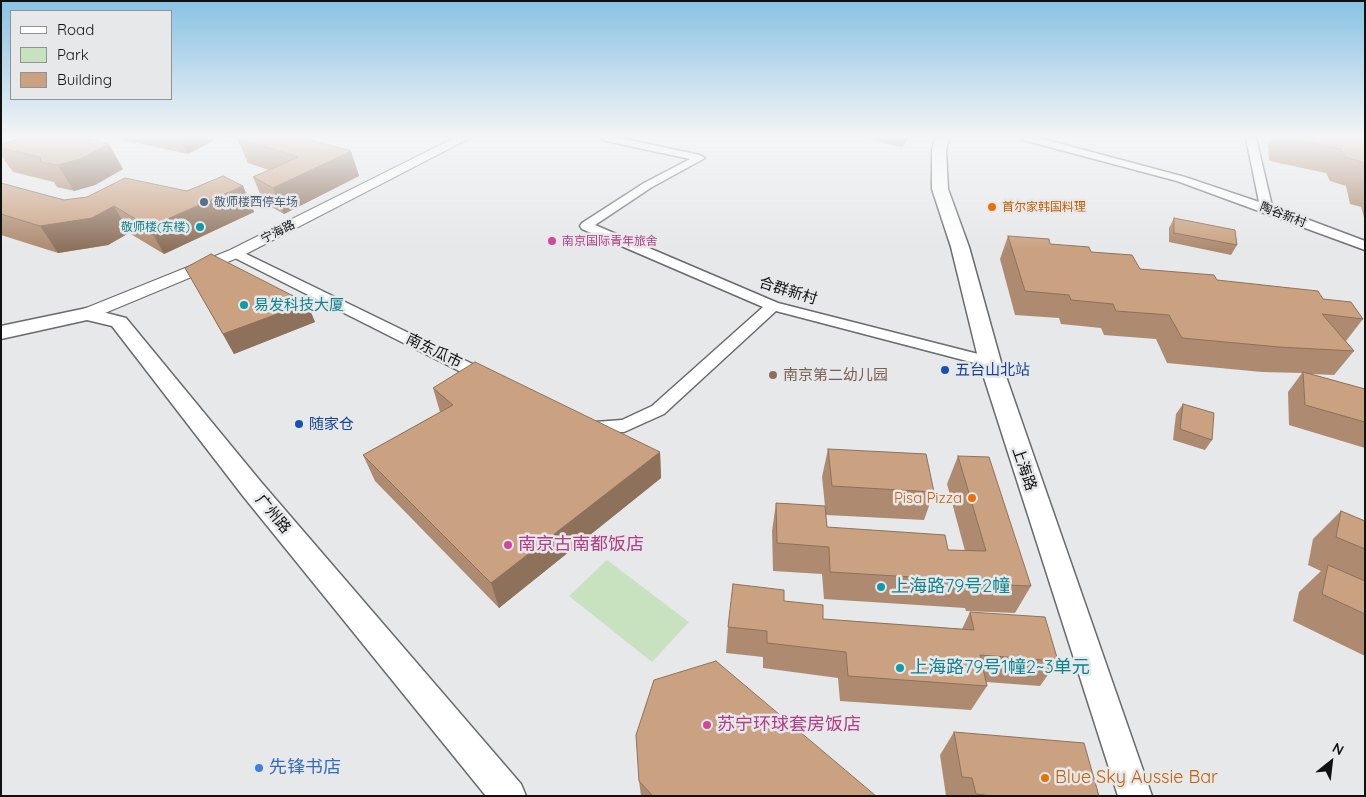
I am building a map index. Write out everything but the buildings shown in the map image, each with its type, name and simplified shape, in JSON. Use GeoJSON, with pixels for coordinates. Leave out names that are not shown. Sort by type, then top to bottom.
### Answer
{"type":"FeatureCollection","features":[{"type":"Feature","properties":{"kind":"main road","name":"上海路"},"geometry":{"type":"LineString","coordinates":[[940,175],[940,189],[960,247],[990,362],[1010,427],[1135,796]]}},
{"type":"Feature","properties":{"kind":"main road","name":"广州路"},"geometry":{"type":"LineString","coordinates":[[1,333],[88,314],[119,322],[252,489],[509,796]]}},
{"type":"Feature","properties":{"kind":"street","name":"宁海路"},"geometry":{"type":"LineString","coordinates":[[88,314],[236,253],[390,175]]}},
{"type":"Feature","properties":{"kind":"street","name":"合群新村"},"geometry":{"type":"LineString","coordinates":[[667,175],[648,185],[586,226],[773,306],[990,362]]}},
{"type":"Feature","properties":{"kind":"street","name":"陶谷新村"},"geometry":{"type":"LineString","coordinates":[[1167,175],[1266,208],[1365,246]]}},
{"type":"Feature","properties":{"kind":"street"},"geometry":{"type":"LineString","coordinates":[[1259,175],[1266,208]]}},
{"type":"Feature","properties":{"kind":"street","name":"南东瓜市"},"geometry":{"type":"LineString","coordinates":[[236,253],[502,385]]}},
{"type":"Feature","properties":{"kind":"street"},"geometry":{"type":"LineString","coordinates":[[572,420],[590,429],[624,426],[658,410],[773,306]]}},
{"type":"Feature","properties":{"kind":"green space"},"geometry":{"type":"Polygon","coordinates":[[[607,560],[689,622],[652,662],[569,596],[607,560]]]}},
{"type":"Feature","properties":{"kind":"place","name":"敬师楼西停车场"},"geometry":{"type":"Point","coordinates":[204,202]}},
{"type":"Feature","properties":{"kind":"place","name":"首尔家韩国料理"},"geometry":{"type":"Point","coordinates":[992,207]}},
{"type":"Feature","properties":{"kind":"place","name":"敬师楼(东楼)"},"geometry":{"type":"Point","coordinates":[200,227]}},
{"type":"Feature","properties":{"kind":"place","name":"南京国际青年旅舍"},"geometry":{"type":"Point","coordinates":[552,241]}},
{"type":"Feature","properties":{"kind":"place","name":"易发科技大厦"},"geometry":{"type":"Point","coordinates":[244,305]}},
{"type":"Feature","properties":{"kind":"place","name":"五台山北站"},"geometry":{"type":"Point","coordinates":[945,370]}},
{"type":"Feature","properties":{"kind":"place","name":"南京第二幼儿园"},"geometry":{"type":"Point","coordinates":[773,375]}},
{"type":"Feature","properties":{"kind":"place","name":"随家仓"},"geometry":{"type":"Point","coordinates":[299,424]}},
{"type":"Feature","properties":{"kind":"place","name":"Pisa Pizza"},"geometry":{"type":"Point","coordinates":[972,498]}},
{"type":"Feature","properties":{"kind":"place","name":"南京古南都饭店"},"geometry":{"type":"Point","coordinates":[508,545]}},
{"type":"Feature","properties":{"kind":"place","name":"上海路79号2幢"},"geometry":{"type":"Point","coordinates":[881,587]}},
{"type":"Feature","properties":{"kind":"place","name":"上海路79号1幢2~3单元"},"geometry":{"type":"Point","coordinates":[900,668]}},
{"type":"Feature","properties":{"kind":"place","name":"苏宁环球套房饭店"},"geometry":{"type":"Point","coordinates":[707,725]}},
{"type":"Feature","properties":{"kind":"place","name":"先锋书店"},"geometry":{"type":"Point","coordinates":[259,768]}},
{"type":"Feature","properties":{"kind":"place","name":"Blue Sky Aussie Bar"},"geometry":{"type":"Point","coordinates":[1045,778]}}]}
